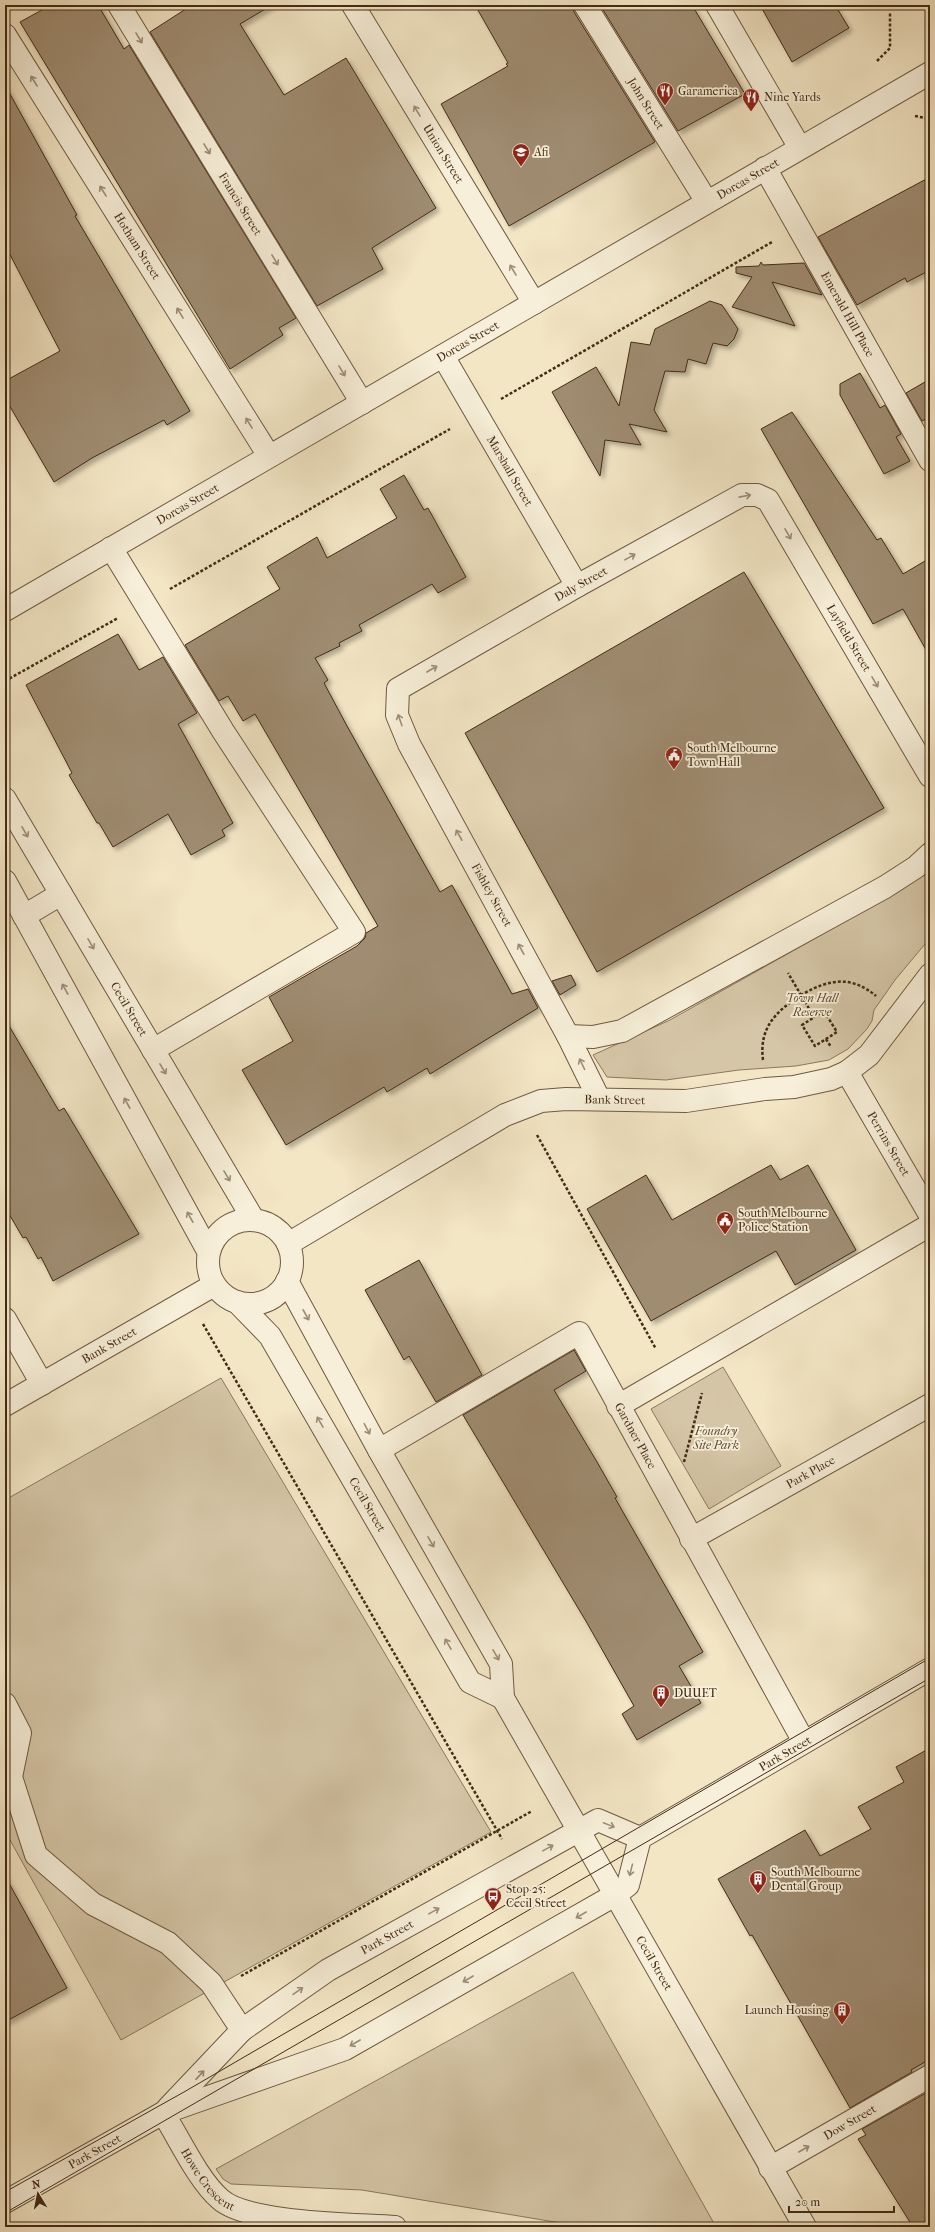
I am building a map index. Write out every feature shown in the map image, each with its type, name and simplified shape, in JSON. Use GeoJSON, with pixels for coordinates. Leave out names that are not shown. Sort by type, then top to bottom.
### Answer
{"type":"FeatureCollection","features":[{"type":"Feature","properties":{"kind":"street","name":"Francis Street"},"geometry":{"type":"LineString","coordinates":[[118,5],[362,403]]}},
{"type":"Feature","properties":{"kind":"street","name":"Union Street"},"geometry":{"type":"LineString","coordinates":[[353,5],[534,303]]}},
{"type":"Feature","properties":{"kind":"street","name":"John Street"},"geometry":{"type":"LineString","coordinates":[[585,5],[707,202]]}},
{"type":"Feature","properties":{"kind":"street"},"geometry":{"type":"LineString","coordinates":[[717,5],[800,148]]}},
{"type":"Feature","properties":{"kind":"street","name":"Hotham Street"},"geometry":{"type":"LineString","coordinates":[[5,36],[270,456]]}},
{"type":"Feature","properties":{"kind":"street","name":"Dorcas Street"},"geometry":{"type":"LineString","coordinates":[[5,610],[930,73]]}},
{"type":"Feature","properties":{"kind":"street","name":"Emerald Hill Place"},"geometry":{"type":"LineString","coordinates":[[765,168],[930,460]]}},
{"type":"Feature","properties":{"kind":"street","name":"Marshall Street"},"geometry":{"type":"LineString","coordinates":[[443,356],[577,586]]}},
{"type":"Feature","properties":{"kind":"street","name":"Daly Street"},"geometry":{"type":"LineString","coordinates":[[398,689],[577,586],[742,495],[757,495],[768,500]]}},
{"type":"Feature","properties":{"kind":"street","name":"Layfield Street"},"geometry":{"type":"LineString","coordinates":[[768,500],[930,776]]}},
{"type":"Feature","properties":{"kind":"street"},"geometry":{"type":"LineString","coordinates":[[112,548],[223,731],[354,932],[153,1050]]}},
{"type":"Feature","properties":{"kind":"street","name":"Fishley Street"},"geometry":{"type":"LineString","coordinates":[[398,689],[397,715],[409,744],[568,1036],[599,1099]]}},
{"type":"Feature","properties":{"kind":"street","name":"Cecil Street"},"geometry":{"type":"LineString","coordinates":[[5,799],[253,1219]]}},
{"type":"Feature","properties":{"kind":"street"},"geometry":{"type":"LineString","coordinates":[[568,1036],[594,1037],[622,1031],[901,878],[930,854]]}},
{"type":"Feature","properties":{"kind":"street"},"geometry":{"type":"LineString","coordinates":[[5,881],[208,1251]]}},
{"type":"Feature","properties":{"kind":"street"},"geometry":{"type":"LineString","coordinates":[[24,916],[61,894]]}},
{"type":"Feature","properties":{"kind":"street","name":"Bank Street"},"geometry":{"type":"LineString","coordinates":[[288,1244],[376,1190],[522,1108],[541,1101],[599,1099],[675,1102],[816,1082],[847,1072],[870,1055],[899,1014],[930,975]]}},
{"type":"Feature","properties":{"kind":"street","name":"Perrins Street"},"geometry":{"type":"LineString","coordinates":[[847,1072],[930,1215]]}},
{"type":"Feature","properties":{"kind":"street"},"geometry":{"type":"LineString","coordinates":[[253,1219],[271,1226],[280,1232],[288,1244],[292,1259],[290,1275],[283,1288],[268,1300],[253,1304],[238,1302],[224,1295],[214,1285],[207,1266],[208,1251],[214,1239],[226,1226],[238,1220],[253,1219]]}},
{"type":"Feature","properties":{"kind":"street"},"geometry":{"type":"LineString","coordinates":[[618,1406],[930,1225]]}},
{"type":"Feature","properties":{"kind":"street","name":"Cecil Street"},"geometry":{"type":"LineString","coordinates":[[287,1281],[379,1450],[501,1664],[503,1698],[805,2227]]}},
{"type":"Feature","properties":{"kind":"street","name":"Bank Street"},"geometry":{"type":"LineString","coordinates":[[5,1405],[214,1285]]}},
{"type":"Feature","properties":{"kind":"street","name":"Cecil Street"},"geometry":{"type":"LineString","coordinates":[[238,1302],[270,1336],[470,1682],[503,1698]]}},
{"type":"Feature","properties":{"kind":"street"},"geometry":{"type":"LineString","coordinates":[[5,1319],[42,1384]]}},
{"type":"Feature","properties":{"kind":"street","name":"Gardner Place"},"geometry":{"type":"LineString","coordinates":[[379,1450],[579,1333],[673,1507],[804,1742]]}},
{"type":"Feature","properties":{"kind":"street","name":"Park Place"},"geometry":{"type":"LineString","coordinates":[[691,1539],[930,1405]]}},
{"type":"Feature","properties":{"kind":"street","name":"Park Street"},"geometry":{"type":"LineString","coordinates":[[5,2202],[163,2113],[345,2049],[615,1895],[628,1885],[640,1838],[930,1669]]}},
{"type":"Feature","properties":{"kind":"street"},"geometry":{"type":"LineString","coordinates":[[5,1704],[20,1733],[11,1777],[36,1855],[93,1904],[168,1943],[211,1982],[242,2030]]}},
{"type":"Feature","properties":{"kind":"street","name":"Park Street"},"geometry":{"type":"LineString","coordinates":[[163,2113],[242,2030],[328,1970],[598,1820],[640,1838]]}},
{"type":"Feature","properties":{"kind":"street","name":"Dow Street"},"geometry":{"type":"LineString","coordinates":[[770,2168],[930,2076]]}},
{"type":"Feature","properties":{"kind":"street","name":"Howe Crescent"},"geometry":{"type":"LineString","coordinates":[[163,2113],[211,2190],[224,2203],[236,2209],[256,2215],[289,2219],[395,2227]]}},
{"type":"Feature","properties":{"kind":"path"},"geometry":{"type":"LineString","coordinates":[[877,61],[890,48],[890,12]]}},
{"type":"Feature","properties":{"kind":"path"},"geometry":{"type":"LineString","coordinates":[[914,116],[930,119]]}},
{"type":"Feature","properties":{"kind":"path"},"geometry":{"type":"LineString","coordinates":[[5,681],[477,414],[798,227]]}},
{"type":"Feature","properties":{"kind":"path"},"geometry":{"type":"LineString","coordinates":[[773,949],[814,1017]]}},
{"type":"Feature","properties":{"kind":"path"},"geometry":{"type":"LineString","coordinates":[[766,1089],[762,1037],[773,1019],[801,995],[830,983],[853,982],[866,988],[899,1014]]}},
{"type":"Feature","properties":{"kind":"path"},"geometry":{"type":"LineString","coordinates":[[824,1011],[837,1032],[815,1046],[802,1025],[814,1017],[824,1011]]}},
{"type":"Feature","properties":{"kind":"path"},"geometry":{"type":"LineString","coordinates":[[522,1108],[671,1376]]}},
{"type":"Feature","properties":{"kind":"path"},"geometry":{"type":"LineString","coordinates":[[188,1299],[505,1843]]}},
{"type":"Feature","properties":{"kind":"path"},"geometry":{"type":"LineString","coordinates":[[673,1507],[712,1352]]}},
{"type":"Feature","properties":{"kind":"path"},"geometry":{"type":"LineString","coordinates":[[216,1990],[559,1796]]}},
{"type":"Feature","properties":{"kind":"green space","name":"Town Hall Reserve"},"geometry":{"type":"Polygon","coordinates":[[[930,865],[930,938],[895,980],[874,1010],[872,1021],[867,1029],[848,1049],[829,1060],[796,1066],[739,1070],[666,1080],[607,1077],[593,1055],[670,1020],[903,889],[930,865]]]}},
{"type":"Feature","properties":{"kind":"green space","name":"Foundry Site Park"},"geometry":{"type":"Polygon","coordinates":[[[723,1367],[781,1466],[709,1509],[651,1409],[723,1367]]]}},
{"type":"Feature","properties":{"kind":"green space"},"geometry":{"type":"Polygon","coordinates":[[[221,1378],[491,1832],[121,2040],[5,1831],[5,1500],[221,1378]]]}},
{"type":"Feature","properties":{"kind":"green space"},"geometry":{"type":"Polygon","coordinates":[[[573,1972],[716,2227],[568,2227],[561,2223],[362,2190],[231,2184],[223,2179],[216,2169],[573,1972]]]}},
{"type":"Feature","properties":{"kind":"building"},"geometry":{"type":"Polygon","coordinates":[[[51,5],[98,5],[124,49],[129,45],[296,318],[279,328],[283,335],[230,369],[20,22],[51,5]]]}},
{"type":"Feature","properties":{"kind":"building"},"geometry":{"type":"Polygon","coordinates":[[[192,5],[272,5],[240,24],[284,95],[346,58],[436,208],[372,248],[383,269],[317,306],[150,32],[192,5]]]}},
{"type":"Feature","properties":{"kind":"building"},"geometry":{"type":"Polygon","coordinates":[[[475,5],[573,5],[574,12],[655,142],[509,226],[441,104],[508,66],[506,64],[508,63],[475,5]]]}},
{"type":"Feature","properties":{"kind":"building"},"geometry":{"type":"Polygon","coordinates":[[[600,5],[692,5],[745,94],[678,131],[600,5]]]}},
{"type":"Feature","properties":{"kind":"building"},"geometry":{"type":"Polygon","coordinates":[[[760,5],[835,5],[849,28],[792,62],[760,5]]]}},
{"type":"Feature","properties":{"kind":"building"},"geometry":{"type":"Polygon","coordinates":[[[5,85],[77,215],[75,216],[190,411],[167,425],[164,420],[92,458],[54,482],[5,398],[5,381],[60,351],[5,245],[5,85]]]}},
{"type":"Feature","properties":{"kind":"building"},"geometry":{"type":"Polygon","coordinates":[[[930,177],[930,270],[907,282],[905,278],[857,305],[818,237],[930,177]]]}},
{"type":"Feature","properties":{"kind":"building"},"geometry":{"type":"Polygon","coordinates":[[[761,262],[763,265],[804,263],[822,295],[772,282],[795,326],[732,307],[752,277],[736,273],[736,267],[759,266],[761,262]]]}},
{"type":"Feature","properties":{"kind":"building"},"geometry":{"type":"Polygon","coordinates":[[[710,301],[722,305],[738,329],[734,339],[727,346],[713,343],[706,364],[688,359],[685,372],[665,371],[654,410],[667,432],[629,424],[641,445],[605,440],[600,476],[552,392],[596,367],[619,406],[631,342],[650,345],[655,329],[710,301]]]}},
{"type":"Feature","properties":{"kind":"building"},"geometry":{"type":"Polygon","coordinates":[[[860,373],[880,408],[885,405],[901,434],[896,437],[910,461],[884,474],[840,395],[840,384],[860,373]]]}},
{"type":"Feature","properties":{"kind":"building"},"geometry":{"type":"Polygon","coordinates":[[[930,379],[930,417],[922,421],[906,393],[930,379]]]}},
{"type":"Feature","properties":{"kind":"building"},"geometry":{"type":"Polygon","coordinates":[[[792,412],[877,540],[881,538],[903,574],[930,558],[930,657],[903,609],[873,624],[761,429],[792,412]]]}},
{"type":"Feature","properties":{"kind":"building"},"geometry":{"type":"Polygon","coordinates":[[[404,475],[424,510],[428,508],[466,577],[438,593],[432,584],[359,625],[362,631],[339,643],[340,646],[315,658],[328,680],[324,683],[440,892],[452,885],[512,994],[528,989],[538,1008],[430,1074],[427,1068],[387,1092],[384,1087],[286,1145],[242,1070],[293,1041],[269,997],[357,946],[365,938],[366,933],[378,926],[255,714],[243,721],[228,696],[219,701],[185,645],[280,589],[267,567],[317,537],[327,558],[397,518],[380,489],[404,475]]]}},
{"type":"Feature","properties":{"kind":"building","name":"South Melbourne Town Hall"},"geometry":{"type":"Polygon","coordinates":[[[744,572],[884,808],[597,972],[465,733],[744,572]]]}},
{"type":"Feature","properties":{"kind":"building"},"geometry":{"type":"Polygon","coordinates":[[[118,634],[139,670],[163,657],[197,713],[178,724],[233,823],[222,830],[225,836],[191,855],[168,814],[113,847],[69,775],[72,773],[26,685],[118,634]]]}},
{"type":"Feature","properties":{"kind":"building"},"geometry":{"type":"Polygon","coordinates":[[[571,975],[576,985],[560,995],[552,981],[571,975]]]}},
{"type":"Feature","properties":{"kind":"building"},"geometry":{"type":"Polygon","coordinates":[[[5,1019],[59,1111],[64,1108],[139,1234],[53,1281],[41,1257],[38,1259],[26,1237],[23,1238],[5,1207],[5,1019]]]}},
{"type":"Feature","properties":{"kind":"building","name":"South Melbourne Police Station"},"geometry":{"type":"Polygon","coordinates":[[[771,1165],[780,1180],[808,1165],[856,1250],[795,1285],[776,1251],[651,1321],[587,1209],[646,1175],[672,1220],[771,1165]]]}},
{"type":"Feature","properties":{"kind":"building"},"geometry":{"type":"Polygon","coordinates":[[[419,1260],[482,1375],[436,1402],[409,1356],[404,1360],[365,1290],[419,1260]]]}},
{"type":"Feature","properties":{"kind":"building"},"geometry":{"type":"Polygon","coordinates":[[[574,1350],[586,1371],[554,1390],[617,1497],[615,1498],[703,1652],[679,1666],[701,1703],[637,1740],[622,1714],[634,1706],[587,1623],[463,1415],[574,1350]]]}},
{"type":"Feature","properties":{"kind":"building"},"geometry":{"type":"Polygon","coordinates":[[[930,1748],[930,2059],[911,2070],[912,2072],[850,2108],[752,1935],[750,1936],[718,1879],[805,1830],[820,1856],[871,1829],[858,1807],[904,1782],[896,1767],[930,1748]]]}},
{"type":"Feature","properties":{"kind":"building"},"geometry":{"type":"Polygon","coordinates":[[[5,1876],[67,1988],[5,2022],[5,1876]]]}},
{"type":"Feature","properties":{"kind":"building"},"geometry":{"type":"Polygon","coordinates":[[[926,2093],[930,2100],[930,2227],[913,2227],[858,2139],[866,2135],[862,2129],[926,2093]]]}},
{"type":"Feature","properties":{"kind":"tram line"},"geometry":{"type":"LineString","coordinates":[[925,5],[930,13]]}},
{"type":"Feature","properties":{"kind":"tram line"},"geometry":{"type":"LineString","coordinates":[[5,2192],[184,2092],[930,1658]]}},
{"type":"Feature","properties":{"kind":"tram line"},"geometry":{"type":"LineString","coordinates":[[5,2213],[930,1678]]}},
{"type":"Feature","properties":{"kind":"place","name":"Garamerica"},"geometry":{"type":"Point","coordinates":[665,106]}},
{"type":"Feature","properties":{"kind":"place","name":"Nine Yards"},"geometry":{"type":"Point","coordinates":[751,112]}},
{"type":"Feature","properties":{"kind":"place","name":"Afi"},"geometry":{"type":"Point","coordinates":[521,167]}},
{"type":"Feature","properties":{"kind":"place","name":"South Melbourne Town Hall"},"geometry":{"type":"Point","coordinates":[674,770]}},
{"type":"Feature","properties":{"kind":"place","name":"South Melbourne Police Station"},"geometry":{"type":"Point","coordinates":[725,1235]}},
{"type":"Feature","properties":{"kind":"place","name":"DUUET"},"geometry":{"type":"Point","coordinates":[661,1708]}},
{"type":"Feature","properties":{"kind":"place","name":"South Melbourne Dental Group"},"geometry":{"type":"Point","coordinates":[758,1894]}},
{"type":"Feature","properties":{"kind":"place","name":"Stop 25: Cecil Street"},"geometry":{"type":"Point","coordinates":[493,1911]}},
{"type":"Feature","properties":{"kind":"place","name":"Launch Housing"},"geometry":{"type":"Point","coordinates":[842,2025]}}]}
